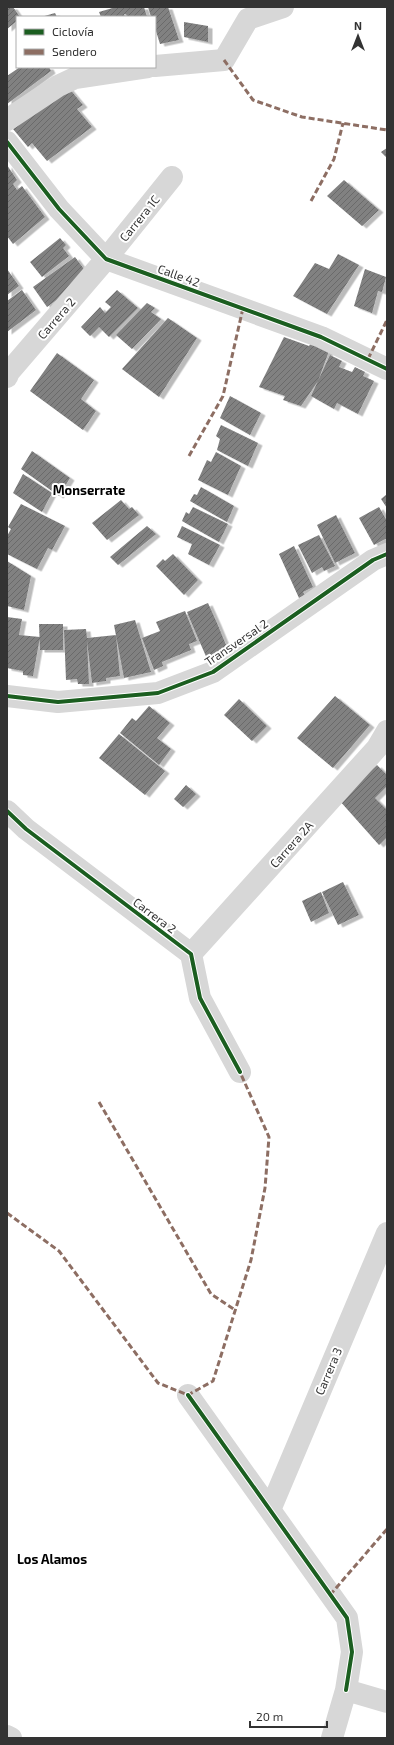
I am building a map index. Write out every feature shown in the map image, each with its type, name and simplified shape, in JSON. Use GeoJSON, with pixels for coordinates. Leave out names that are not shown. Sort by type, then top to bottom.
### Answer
{"type":"FeatureCollection","features":[{"type":"Feature","properties":{"kind":"street"},"geometry":{"type":"LineString","coordinates":[[156,66],[224,60],[248,20],[283,7]]}},
{"type":"Feature","properties":{"kind":"street"},"geometry":{"type":"LineString","coordinates":[[7,120],[58,86],[75,78],[141,68]]}},
{"type":"Feature","properties":{"kind":"street","name":"Calle 42"},"geometry":{"type":"LineString","coordinates":[[7,142],[59,209],[106,259],[321,337],[387,369]]}},
{"type":"Feature","properties":{"kind":"street","name":"Carrera 1C"},"geometry":{"type":"LineString","coordinates":[[106,259],[172,177]]}},
{"type":"Feature","properties":{"kind":"street","name":"Carrera 2"},"geometry":{"type":"LineString","coordinates":[[8,373],[106,259]]}},
{"type":"Feature","properties":{"kind":"street","name":"Transversal 2"},"geometry":{"type":"LineString","coordinates":[[7,696],[58,702],[158,693],[213,672],[373,560],[387,554]]}},
{"type":"Feature","properties":{"kind":"street","name":"Carrera 2A"},"geometry":{"type":"LineString","coordinates":[[191,954],[377,748],[387,731]]}},
{"type":"Feature","properties":{"kind":"street","name":"Carrera 2"},"geometry":{"type":"LineString","coordinates":[[7,811],[26,829],[191,954]]}},
{"type":"Feature","properties":{"kind":"street"},"geometry":{"type":"LineString","coordinates":[[191,954],[200,998],[240,1072]]}},
{"type":"Feature","properties":{"kind":"street","name":"Carrera 3"},"geometry":{"type":"LineString","coordinates":[[270,1510],[387,1233]]}},
{"type":"Feature","properties":{"kind":"street"},"geometry":{"type":"LineString","coordinates":[[188,1395],[347,1618],[352,1652],[346,1690],[332,1738]]}},
{"type":"Feature","properties":{"kind":"street"},"geometry":{"type":"LineString","coordinates":[[346,1690],[387,1702]]}},
{"type":"Feature","properties":{"kind":"street"},"geometry":{"type":"LineString","coordinates":[[7,1736],[11,1738]]}},
{"type":"Feature","properties":{"kind":"building"},"geometry":{"type":"Polygon","coordinates":[[[7,7],[13,7],[19,16],[16,16],[16,22],[7,29],[7,7]]]}},
{"type":"Feature","properties":{"kind":"building"},"geometry":{"type":"Polygon","coordinates":[[[116,7],[144,7],[147,16],[127,16],[124,14],[125,16],[101,16],[99,12],[116,7]]]}},
{"type":"Feature","properties":{"kind":"building"},"geometry":{"type":"Polygon","coordinates":[[[148,7],[168,7],[179,40],[160,44],[156,31],[156,16],[151,16],[148,7]]]}},
{"type":"Feature","properties":{"kind":"building"},"geometry":{"type":"Polygon","coordinates":[[[55,13],[56,16],[44,16],[55,13]]]}},
{"type":"Feature","properties":{"kind":"building"},"geometry":{"type":"Polygon","coordinates":[[[184,22],[208,26],[208,42],[184,37],[184,22]]]}},
{"type":"Feature","properties":{"kind":"building"},"geometry":{"type":"Polygon","coordinates":[[[19,68],[50,68],[51,71],[7,104],[7,76],[19,68]]]}},
{"type":"Feature","properties":{"kind":"building"},"geometry":{"type":"Polygon","coordinates":[[[68,87],[83,105],[77,109],[92,127],[47,161],[32,143],[28,147],[13,129],[68,87]]]}},
{"type":"Feature","properties":{"kind":"building"},"geometry":{"type":"Polygon","coordinates":[[[387,148],[387,158],[381,152],[387,148]]]}},
{"type":"Feature","properties":{"kind":"building"},"geometry":{"type":"Polygon","coordinates":[[[7,165],[17,180],[13,184],[17,190],[22,186],[45,217],[13,244],[7,236],[7,165]]]}},
{"type":"Feature","properties":{"kind":"building"},"geometry":{"type":"Polygon","coordinates":[[[344,180],[379,210],[362,226],[327,196],[344,180]]]}},
{"type":"Feature","properties":{"kind":"building"},"geometry":{"type":"Polygon","coordinates":[[[60,238],[66,245],[63,248],[69,256],[42,277],[30,262],[60,238]]]}},
{"type":"Feature","properties":{"kind":"building"},"geometry":{"type":"Polygon","coordinates":[[[338,254],[359,265],[327,314],[293,296],[315,263],[329,269],[338,254]]]}},
{"type":"Feature","properties":{"kind":"building"},"geometry":{"type":"Polygon","coordinates":[[[75,257],[89,276],[47,307],[33,287],[75,257]]]}},
{"type":"Feature","properties":{"kind":"building"},"geometry":{"type":"Polygon","coordinates":[[[7,269],[19,286],[7,295],[7,269]]]}},
{"type":"Feature","properties":{"kind":"building"},"geometry":{"type":"Polygon","coordinates":[[[365,269],[386,277],[382,292],[378,291],[372,313],[354,306],[365,269]]]}},
{"type":"Feature","properties":{"kind":"building"},"geometry":{"type":"Polygon","coordinates":[[[22,290],[36,310],[7,332],[7,301],[22,290]]]}},
{"type":"Feature","properties":{"kind":"building"},"geometry":{"type":"Polygon","coordinates":[[[117,290],[138,308],[109,337],[99,327],[90,336],[81,327],[100,307],[105,313],[111,307],[105,302],[117,290]]]}},
{"type":"Feature","properties":{"kind":"building"},"geometry":{"type":"Polygon","coordinates":[[[147,303],[155,308],[151,312],[161,319],[132,349],[116,335],[147,303]]]}},
{"type":"Feature","properties":{"kind":"building"},"geometry":{"type":"Polygon","coordinates":[[[168,318],[197,338],[159,397],[122,369],[168,318]]]}},
{"type":"Feature","properties":{"kind":"building"},"geometry":{"type":"Polygon","coordinates":[[[284,337],[309,346],[311,343],[329,351],[318,381],[301,406],[283,400],[285,396],[259,387],[284,337]]]}},
{"type":"Feature","properties":{"kind":"building"},"geometry":{"type":"Polygon","coordinates":[[[57,353],[94,380],[81,399],[96,411],[83,430],[30,391],[57,353]]]}},
{"type":"Feature","properties":{"kind":"building"},"geometry":{"type":"Polygon","coordinates":[[[330,355],[342,361],[339,367],[352,372],[355,367],[365,372],[363,376],[374,381],[358,414],[337,403],[334,409],[311,396],[330,355]]]}},
{"type":"Feature","properties":{"kind":"building"},"geometry":{"type":"Polygon","coordinates":[[[230,396],[261,413],[250,435],[220,418],[230,396]]]}},
{"type":"Feature","properties":{"kind":"building"},"geometry":{"type":"Polygon","coordinates":[[[221,425],[258,443],[248,466],[217,450],[220,439],[216,436],[221,425]]]}},
{"type":"Feature","properties":{"kind":"building"},"geometry":{"type":"Polygon","coordinates":[[[32,451],[70,478],[59,496],[21,469],[32,451]]]}},
{"type":"Feature","properties":{"kind":"building"},"geometry":{"type":"Polygon","coordinates":[[[216,452],[241,466],[228,495],[198,480],[207,460],[211,462],[216,452]]]}},
{"type":"Feature","properties":{"kind":"building"},"geometry":{"type":"Polygon","coordinates":[[[23,474],[52,493],[42,512],[13,493],[23,474]]]}},
{"type":"Feature","properties":{"kind":"building"},"geometry":{"type":"Polygon","coordinates":[[[201,487],[234,506],[227,522],[190,501],[194,494],[197,495],[201,487]]]}},
{"type":"Feature","properties":{"kind":"building"},"geometry":{"type":"Polygon","coordinates":[[[387,494],[387,508],[381,499],[387,494]]]}},
{"type":"Feature","properties":{"kind":"building"},"geometry":{"type":"Polygon","coordinates":[[[121,500],[129,509],[132,507],[139,515],[107,540],[92,523],[121,500]]]}},
{"type":"Feature","properties":{"kind":"building"},"geometry":{"type":"Polygon","coordinates":[[[21,504],[65,526],[52,550],[48,548],[37,569],[7,554],[7,536],[11,529],[8,527],[21,504]]]}},
{"type":"Feature","properties":{"kind":"building"},"geometry":{"type":"Polygon","coordinates":[[[193,507],[228,524],[219,542],[182,521],[186,512],[189,514],[193,507]]]}},
{"type":"Feature","properties":{"kind":"building"},"geometry":{"type":"Polygon","coordinates":[[[379,507],[387,521],[387,538],[374,545],[359,518],[379,507]]]}},
{"type":"Feature","properties":{"kind":"building"},"geometry":{"type":"Polygon","coordinates":[[[336,515],[355,553],[335,563],[317,525],[336,515]]]}},
{"type":"Feature","properties":{"kind":"building"},"geometry":{"type":"Polygon","coordinates":[[[147,526],[156,534],[118,565],[110,557],[147,526]]]}},
{"type":"Feature","properties":{"kind":"building"},"geometry":{"type":"Polygon","coordinates":[[[182,526],[220,545],[209,565],[188,554],[192,544],[177,537],[182,526]]]}},
{"type":"Feature","properties":{"kind":"building"},"geometry":{"type":"Polygon","coordinates":[[[319,535],[335,566],[324,571],[322,567],[312,573],[298,545],[319,535]]]}},
{"type":"Feature","properties":{"kind":"building"},"geometry":{"type":"Polygon","coordinates":[[[294,546],[313,587],[303,592],[305,595],[299,598],[279,554],[294,546]]]}},
{"type":"Feature","properties":{"kind":"building"},"geometry":{"type":"Polygon","coordinates":[[[173,554],[198,580],[184,595],[156,566],[163,559],[165,561],[173,554]]]}},
{"type":"Feature","properties":{"kind":"building"},"geometry":{"type":"Polygon","coordinates":[[[7,561],[31,576],[24,610],[7,606],[7,561]]]}},
{"type":"Feature","properties":{"kind":"building"},"geometry":{"type":"Polygon","coordinates":[[[208,603],[231,657],[215,658],[208,661],[195,631],[187,612],[208,603]]]}},
{"type":"Feature","properties":{"kind":"building"},"geometry":{"type":"Polygon","coordinates":[[[185,611],[197,641],[189,644],[191,650],[162,662],[163,666],[154,670],[142,638],[160,631],[156,622],[185,611]]]}},
{"type":"Feature","properties":{"kind":"building"},"geometry":{"type":"Polygon","coordinates":[[[7,617],[22,619],[19,635],[40,637],[33,676],[23,675],[23,671],[7,668],[7,617]]]}},
{"type":"Feature","properties":{"kind":"building"},"geometry":{"type":"Polygon","coordinates":[[[135,620],[151,672],[124,678],[114,625],[135,620]]]}},
{"type":"Feature","properties":{"kind":"building"},"geometry":{"type":"Polygon","coordinates":[[[39,624],[63,624],[63,650],[40,650],[39,624]]]}},
{"type":"Feature","properties":{"kind":"building"},"geometry":{"type":"Polygon","coordinates":[[[86,629],[87,638],[116,635],[120,676],[106,678],[106,681],[92,683],[87,641],[89,684],[78,684],[77,679],[66,680],[64,630],[86,629]]]}},
{"type":"Feature","properties":{"kind":"building"},"geometry":{"type":"Polygon","coordinates":[[[335,696],[370,725],[333,768],[297,738],[335,696]]]}},
{"type":"Feature","properties":{"kind":"building"},"geometry":{"type":"Polygon","coordinates":[[[239,699],[267,726],[252,741],[224,715],[239,699]]]}},
{"type":"Feature","properties":{"kind":"building"},"geometry":{"type":"Polygon","coordinates":[[[149,706],[170,723],[157,738],[171,749],[159,765],[120,733],[132,718],[136,721],[149,706]]]}},
{"type":"Feature","properties":{"kind":"building"},"geometry":{"type":"Polygon","coordinates":[[[119,734],[165,771],[145,795],[99,758],[119,734]]]}},
{"type":"Feature","properties":{"kind":"building"},"geometry":{"type":"Polygon","coordinates":[[[377,765],[387,775],[387,786],[375,798],[387,810],[387,837],[379,845],[339,800],[377,765]]]}},
{"type":"Feature","properties":{"kind":"building"},"geometry":{"type":"Polygon","coordinates":[[[186,785],[196,794],[183,807],[174,799],[186,785]]]}},
{"type":"Feature","properties":{"kind":"building"},"geometry":{"type":"Polygon","coordinates":[[[343,882],[359,915],[338,925],[322,892],[343,882]]]}},
{"type":"Feature","properties":{"kind":"building"},"geometry":{"type":"Polygon","coordinates":[[[321,892],[329,913],[311,922],[302,901],[321,892]]]}},
{"type":"Feature","properties":{"kind":"marked path"},"geometry":{"type":"LineString","coordinates":[[224,60],[253,100],[302,117],[387,130]]}},
{"type":"Feature","properties":{"kind":"marked path"},"geometry":{"type":"LineString","coordinates":[[311,201],[334,159],[343,123]]}},
{"type":"Feature","properties":{"kind":"marked path"},"geometry":{"type":"LineString","coordinates":[[189,456],[223,396],[243,308]]}},
{"type":"Feature","properties":{"kind":"marked path"},"geometry":{"type":"LineString","coordinates":[[368,359],[387,320]]}},
{"type":"Feature","properties":{"kind":"marked path"},"geometry":{"type":"LineString","coordinates":[[7,1213],[59,1251],[158,1383],[188,1395],[213,1381],[251,1260],[265,1188],[269,1137],[240,1072]]}},
{"type":"Feature","properties":{"kind":"marked path"},"geometry":{"type":"LineString","coordinates":[[99,1102],[211,1294],[235,1310]]}},
{"type":"Feature","properties":{"kind":"marked path"},"geometry":{"type":"LineString","coordinates":[[330,1595],[387,1529]]}},
{"type":"Feature","properties":{"kind":"cycle path"},"geometry":{"type":"LineString","coordinates":[[7,142],[59,209],[106,259],[321,337],[387,369]]}},
{"type":"Feature","properties":{"kind":"cycle path"},"geometry":{"type":"LineString","coordinates":[[7,696],[58,702],[158,693],[213,672],[373,560],[387,554]]}},
{"type":"Feature","properties":{"kind":"cycle path"},"geometry":{"type":"LineString","coordinates":[[7,811],[26,829],[191,954],[200,998],[240,1072]]}},
{"type":"Feature","properties":{"kind":"cycle path"},"geometry":{"type":"LineString","coordinates":[[188,1395],[347,1618],[352,1652],[346,1690]]}},
{"type":"Feature","properties":{"kind":"district","name":"Monserrate"},"geometry":{"type":"Point","coordinates":[89,490]}},
{"type":"Feature","properties":{"kind":"district","name":"Los Alamos"},"geometry":{"type":"Point","coordinates":[52,1559]}}]}
